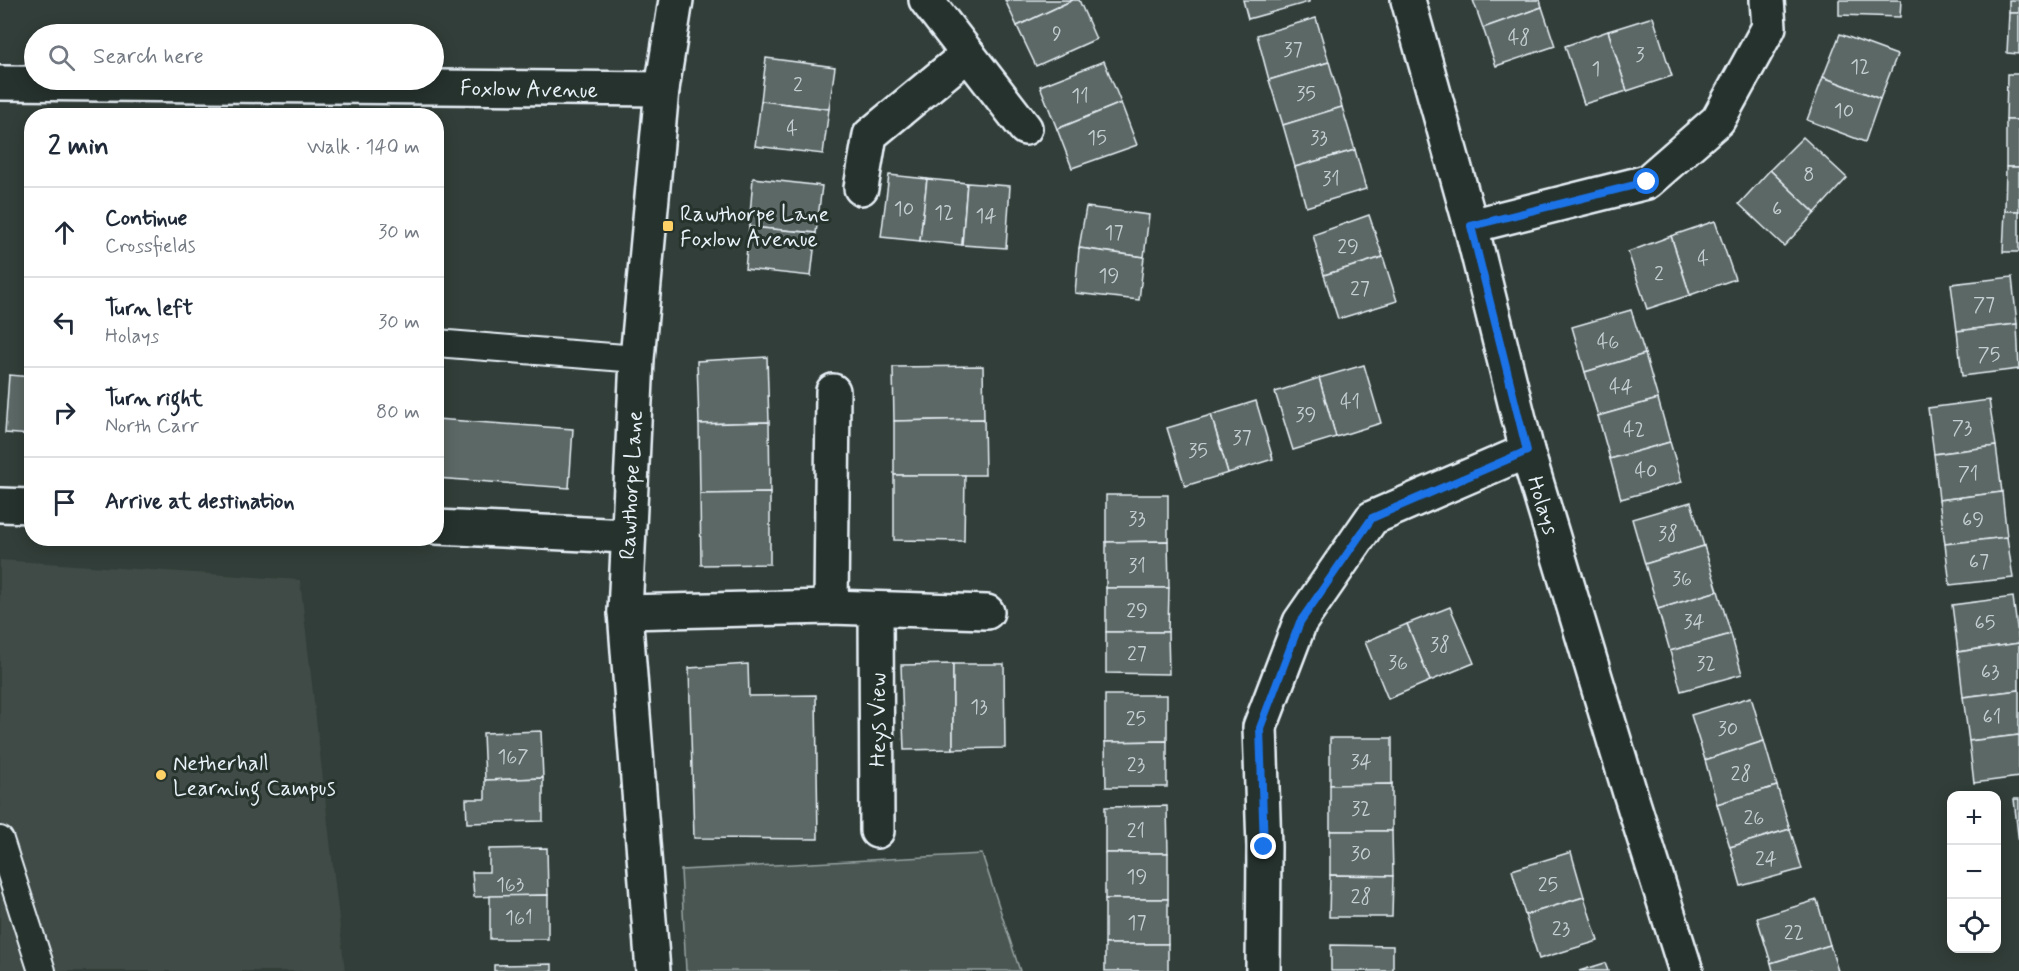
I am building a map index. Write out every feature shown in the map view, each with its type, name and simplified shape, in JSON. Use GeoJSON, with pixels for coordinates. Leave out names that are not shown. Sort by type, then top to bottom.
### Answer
{"type":"FeatureCollection","features":[{"type":"Feature","properties":{"kind":"street","name":"Rawthorpe Lane"},"geometry":{"type":"LineString","coordinates":[[653,971],[625,612],[637,359],[663,89],[676,0]]}},
{"type":"Feature","properties":{"kind":"street"},"geometry":{"type":"LineString","coordinates":[[926,0],[1025,128]]}},
{"type":"Feature","properties":{"kind":"street","name":"Holays"},"geometry":{"type":"LineString","coordinates":[[1408,0],[1471,226],[1527,451],[1686,971]]}},
{"type":"Feature","properties":{"kind":"street"},"geometry":{"type":"LineString","coordinates":[[1471,226],[1647,182],[1718,120],[1769,27],[1767,0]]}},
{"type":"Feature","properties":{"kind":"street"},"geometry":{"type":"LineString","coordinates":[[861,188],[870,135],[968,54]]}},
{"type":"Feature","properties":{"kind":"street","name":"Foxlow Avenue"},"geometry":{"type":"LineString","coordinates":[[0,82],[24,82]]}},
{"type":"Feature","properties":{"kind":"street","name":"Foxlow Avenue"},"geometry":{"type":"LineString","coordinates":[[444,87],[663,89]]}},
{"type":"Feature","properties":{"kind":"street"},"geometry":{"type":"LineString","coordinates":[[831,607],[833,392]]}},
{"type":"Feature","properties":{"kind":"street"},"geometry":{"type":"LineString","coordinates":[[1263,971],[1264,847],[1260,728],[1300,622],[1372,518],[1527,451]]}},
{"type":"Feature","properties":{"kind":"street"},"geometry":{"type":"LineString","coordinates":[[0,504],[24,506]]}},
{"type":"Feature","properties":{"kind":"street"},"geometry":{"type":"LineString","coordinates":[[444,526],[627,536]]}},
{"type":"Feature","properties":{"kind":"street"},"geometry":{"type":"LineString","coordinates":[[625,612],[831,607],[987,612]]}},
{"type":"Feature","properties":{"kind":"street","name":"Heys View"},"geometry":{"type":"LineString","coordinates":[[876,609],[877,831]]}},
{"type":"Feature","properties":{"kind":"lane"},"geometry":{"type":"LineString","coordinates":[[444,344],[637,359]]}},
{"type":"Feature","properties":{"kind":"lane"},"geometry":{"type":"LineString","coordinates":[[0,840],[42,971]]}},
{"type":"Feature","properties":{"kind":"shaded area","name":"Netherhall Learning Campus"},"geometry":{"type":"Polygon","coordinates":[[[0,560],[300,580],[345,971],[0,971],[0,560]]]}},
{"type":"Feature","properties":{"kind":"shaded area"},"geometry":{"type":"Polygon","coordinates":[[[982,854],[1020,971],[686,971],[681,870],[982,854]]]}},
{"type":"Feature","properties":{"kind":"building"},"geometry":{"type":"Polygon","coordinates":[[[1005,0],[1073,0],[1017,26],[1005,0]]]}},
{"type":"Feature","properties":{"kind":"building"},"geometry":{"type":"Polygon","coordinates":[[[1073,0],[1079,0],[1096,39],[1036,66],[1017,26],[1073,0]]]}},
{"type":"Feature","properties":{"kind":"building"},"geometry":{"type":"Polygon","coordinates":[[[1243,0],[1309,0],[1309,2],[1248,19],[1243,0]]]}},
{"type":"Feature","properties":{"kind":"building"},"geometry":{"type":"Polygon","coordinates":[[[1473,0],[1540,0],[1542,7],[1483,28],[1473,0]]]}},
{"type":"Feature","properties":{"kind":"building"},"geometry":{"type":"Polygon","coordinates":[[[1839,0],[1901,0],[1900,17],[1839,15],[1839,0]]]}},
{"type":"Feature","properties":{"kind":"building"},"geometry":{"type":"Polygon","coordinates":[[[2009,0],[2019,0],[2019,13],[2009,13],[2009,0]]]}},
{"type":"Feature","properties":{"kind":"building"},"geometry":{"type":"Polygon","coordinates":[[[1542,7],[1555,46],[1496,66],[1483,28],[1542,7]]]}},
{"type":"Feature","properties":{"kind":"building"},"geometry":{"type":"Polygon","coordinates":[[[2009,13],[2019,13],[2019,54],[2007,53],[2009,13]]]}},
{"type":"Feature","properties":{"kind":"building"},"geometry":{"type":"Polygon","coordinates":[[[1653,17],[1672,76],[1627,91],[1608,31],[1653,17]]]}},
{"type":"Feature","properties":{"kind":"building"},"geometry":{"type":"Polygon","coordinates":[[[1316,18],[1329,62],[1269,80],[1257,35],[1316,18]]]}},
{"type":"Feature","properties":{"kind":"building"},"geometry":{"type":"Polygon","coordinates":[[[1608,31],[1627,91],[1584,104],[1565,46],[1608,31]]]}},
{"type":"Feature","properties":{"kind":"building"},"geometry":{"type":"Polygon","coordinates":[[[1840,34],[1897,55],[1880,99],[1823,77],[1840,34]]]}},
{"type":"Feature","properties":{"kind":"building"},"geometry":{"type":"Polygon","coordinates":[[[766,58],[835,67],[829,109],[761,101],[766,58]]]}},
{"type":"Feature","properties":{"kind":"building"},"geometry":{"type":"Polygon","coordinates":[[[1104,61],[1121,103],[1057,129],[1040,86],[1104,61]]]}},
{"type":"Feature","properties":{"kind":"building"},"geometry":{"type":"Polygon","coordinates":[[[1329,62],[1342,107],[1283,125],[1269,80],[1329,62]]]}},
{"type":"Feature","properties":{"kind":"building"},"geometry":{"type":"Polygon","coordinates":[[[2007,74],[2019,74],[2019,120],[2006,120],[2007,74]]]}},
{"type":"Feature","properties":{"kind":"building"},"geometry":{"type":"Polygon","coordinates":[[[1823,77],[1880,99],[1865,142],[1807,120],[1823,77]]]}},
{"type":"Feature","properties":{"kind":"building"},"geometry":{"type":"Polygon","coordinates":[[[761,101],[829,109],[823,154],[755,146],[761,101]]]}},
{"type":"Feature","properties":{"kind":"building"},"geometry":{"type":"Polygon","coordinates":[[[1121,103],[1137,145],[1072,168],[1057,129],[1121,103]]]}},
{"type":"Feature","properties":{"kind":"building"},"geometry":{"type":"Polygon","coordinates":[[[1342,107],[1355,150],[1295,167],[1283,125],[1342,107]]]}},
{"type":"Feature","properties":{"kind":"building"},"geometry":{"type":"Polygon","coordinates":[[[2006,120],[2019,120],[2019,167],[2006,167],[2006,120]]]}},
{"type":"Feature","properties":{"kind":"building"},"geometry":{"type":"Polygon","coordinates":[[[1803,137],[1847,178],[1815,213],[1770,170],[1803,137]]]}},
{"type":"Feature","properties":{"kind":"building"},"geometry":{"type":"Polygon","coordinates":[[[1355,150],[1366,189],[1306,207],[1295,167],[1355,150]]]}},
{"type":"Feature","properties":{"kind":"building"},"geometry":{"type":"Polygon","coordinates":[[[2006,167],[2019,167],[2019,211],[2005,211],[2006,167]]]}},
{"type":"Feature","properties":{"kind":"building"},"geometry":{"type":"Polygon","coordinates":[[[1770,170],[1815,213],[1784,246],[1739,204],[1770,170]]]}},
{"type":"Feature","properties":{"kind":"building"},"geometry":{"type":"Polygon","coordinates":[[[889,175],[927,179],[920,241],[881,237],[889,175]]]}},
{"type":"Feature","properties":{"kind":"building"},"geometry":{"type":"Polygon","coordinates":[[[753,178],[822,186],[816,233],[749,227],[753,178]]]}},
{"type":"Feature","properties":{"kind":"building"},"geometry":{"type":"Polygon","coordinates":[[[927,179],[967,183],[962,245],[920,241],[927,179]]]}},
{"type":"Feature","properties":{"kind":"building"},"geometry":{"type":"Polygon","coordinates":[[[967,183],[1010,186],[1006,248],[962,245],[967,183]]]}},
{"type":"Feature","properties":{"kind":"building"},"geometry":{"type":"Polygon","coordinates":[[[1086,207],[1149,215],[1144,257],[1079,248],[1086,207]]]}},
{"type":"Feature","properties":{"kind":"building"},"geometry":{"type":"Polygon","coordinates":[[[2005,211],[2019,211],[2019,252],[2003,252],[2005,211]]]}},
{"type":"Feature","properties":{"kind":"building"},"geometry":{"type":"Polygon","coordinates":[[[1369,215],[1383,257],[1324,275],[1313,235],[1369,215]]]}},
{"type":"Feature","properties":{"kind":"building"},"geometry":{"type":"Polygon","coordinates":[[[1715,221],[1735,279],[1690,295],[1671,236],[1715,221]]]}},
{"type":"Feature","properties":{"kind":"building"},"geometry":{"type":"Polygon","coordinates":[[[749,227],[816,233],[811,276],[745,269],[749,227]]]}},
{"type":"Feature","properties":{"kind":"building"},"geometry":{"type":"Polygon","coordinates":[[[1671,236],[1690,295],[1647,309],[1628,252],[1671,236]]]}},
{"type":"Feature","properties":{"kind":"building"},"geometry":{"type":"Polygon","coordinates":[[[1079,248],[1144,257],[1139,300],[1075,293],[1079,248]]]}},
{"type":"Feature","properties":{"kind":"building"},"geometry":{"type":"Polygon","coordinates":[[[1383,257],[1397,301],[1338,319],[1324,275],[1383,257]]]}},
{"type":"Feature","properties":{"kind":"building"},"geometry":{"type":"Polygon","coordinates":[[[2012,277],[2017,324],[1957,331],[1951,284],[2012,277]]]}},
{"type":"Feature","properties":{"kind":"building"},"geometry":{"type":"Polygon","coordinates":[[[1631,310],[1645,354],[1585,372],[1572,327],[1631,310]]]}},
{"type":"Feature","properties":{"kind":"building"},"geometry":{"type":"Polygon","coordinates":[[[2017,324],[2019,369],[1962,376],[1957,331],[2017,324]]]}},
{"type":"Feature","properties":{"kind":"building"},"geometry":{"type":"Polygon","coordinates":[[[1645,354],[1658,399],[1598,416],[1585,372],[1645,354]]]}},
{"type":"Feature","properties":{"kind":"building"},"geometry":{"type":"Polygon","coordinates":[[[767,357],[769,422],[699,424],[697,361],[767,357]]]}},
{"type":"Feature","properties":{"kind":"building"},"geometry":{"type":"Polygon","coordinates":[[[1364,365],[1381,423],[1336,437],[1319,378],[1364,365]]]}},
{"type":"Feature","properties":{"kind":"building"},"geometry":{"type":"Polygon","coordinates":[[[983,366],[984,419],[894,421],[893,367],[983,366]]]}},
{"type":"Feature","properties":{"kind":"building"},"geometry":{"type":"Polygon","coordinates":[[[9,375],[24,376],[24,434],[5,433],[9,375]]]}},
{"type":"Feature","properties":{"kind":"building"},"geometry":{"type":"Polygon","coordinates":[[[1319,378],[1336,437],[1293,450],[1275,392],[1319,378]]]}},
{"type":"Feature","properties":{"kind":"building"},"geometry":{"type":"Polygon","coordinates":[[[1658,399],[1670,442],[1610,459],[1598,416],[1658,399]]]}},
{"type":"Feature","properties":{"kind":"building"},"geometry":{"type":"Polygon","coordinates":[[[1989,400],[1996,446],[1934,454],[1928,408],[1989,400]]]}},
{"type":"Feature","properties":{"kind":"building"},"geometry":{"type":"Polygon","coordinates":[[[1256,401],[1273,459],[1228,473],[1211,415],[1256,401]]]}},
{"type":"Feature","properties":{"kind":"building"},"geometry":{"type":"Polygon","coordinates":[[[1211,415],[1228,473],[1185,486],[1167,428],[1211,415]]]}},
{"type":"Feature","properties":{"kind":"building"},"geometry":{"type":"Polygon","coordinates":[[[984,419],[985,475],[894,475],[894,421],[984,419]]]}},
{"type":"Feature","properties":{"kind":"building"},"geometry":{"type":"Polygon","coordinates":[[[444,420],[573,429],[569,488],[444,479],[444,420]]]}},
{"type":"Feature","properties":{"kind":"building"},"geometry":{"type":"Polygon","coordinates":[[[769,422],[770,493],[700,494],[699,424],[769,422]]]}},
{"type":"Feature","properties":{"kind":"building"},"geometry":{"type":"Polygon","coordinates":[[[1670,442],[1682,482],[1621,499],[1610,459],[1670,442]]]}},
{"type":"Feature","properties":{"kind":"building"},"geometry":{"type":"Polygon","coordinates":[[[1996,446],[2002,492],[1939,500],[1934,454],[1996,446]]]}},
{"type":"Feature","properties":{"kind":"building"},"geometry":{"type":"Polygon","coordinates":[[[894,475],[965,475],[964,541],[894,540],[894,475]]]}},
{"type":"Feature","properties":{"kind":"building"},"geometry":{"type":"Polygon","coordinates":[[[2002,492],[2007,537],[1945,544],[1939,500],[2002,492]]]}},
{"type":"Feature","properties":{"kind":"building"},"geometry":{"type":"Polygon","coordinates":[[[770,493],[770,564],[701,565],[700,494],[770,493]]]}},
{"type":"Feature","properties":{"kind":"building"},"geometry":{"type":"Polygon","coordinates":[[[1106,495],[1168,495],[1168,541],[1106,542],[1106,495]]]}},
{"type":"Feature","properties":{"kind":"building"},"geometry":{"type":"Polygon","coordinates":[[[1691,502],[1704,546],[1645,564],[1632,519],[1691,502]]]}},
{"type":"Feature","properties":{"kind":"building"},"geometry":{"type":"Polygon","coordinates":[[[2007,537],[2013,578],[1950,585],[1945,544],[2007,537]]]}},
{"type":"Feature","properties":{"kind":"building"},"geometry":{"type":"Polygon","coordinates":[[[1168,541],[1169,588],[1106,588],[1106,542],[1168,541]]]}},
{"type":"Feature","properties":{"kind":"building"},"geometry":{"type":"Polygon","coordinates":[[[1704,546],[1718,591],[1658,609],[1645,564],[1704,546]]]}},
{"type":"Feature","properties":{"kind":"building"},"geometry":{"type":"Polygon","coordinates":[[[1106,588],[1169,588],[1168,632],[1106,632],[1106,588]]]}},
{"type":"Feature","properties":{"kind":"building"},"geometry":{"type":"Polygon","coordinates":[[[1718,591],[1731,634],[1670,651],[1658,609],[1718,591]]]}},
{"type":"Feature","properties":{"kind":"building"},"geometry":{"type":"Polygon","coordinates":[[[2013,597],[2019,643],[1958,652],[1952,605],[2013,597]]]}},
{"type":"Feature","properties":{"kind":"building"},"geometry":{"type":"Polygon","coordinates":[[[1450,607],[1474,663],[1430,681],[1407,624],[1450,607]]]}},
{"type":"Feature","properties":{"kind":"building"},"geometry":{"type":"Polygon","coordinates":[[[1407,624],[1430,681],[1388,699],[1365,642],[1407,624]]]}},
{"type":"Feature","properties":{"kind":"building"},"geometry":{"type":"Polygon","coordinates":[[[1106,632],[1168,632],[1169,674],[1106,673],[1106,632]]]}},
{"type":"Feature","properties":{"kind":"building"},"geometry":{"type":"Polygon","coordinates":[[[1731,634],[1742,674],[1681,691],[1670,651],[1731,634]]]}},
{"type":"Feature","properties":{"kind":"building"},"geometry":{"type":"Polygon","coordinates":[[[2019,643],[2019,690],[1963,697],[1958,652],[2019,643]]]}},
{"type":"Feature","properties":{"kind":"building"},"geometry":{"type":"Polygon","coordinates":[[[748,664],[749,696],[816,695],[818,839],[694,838],[689,668],[748,664]]]}},
{"type":"Feature","properties":{"kind":"building"},"geometry":{"type":"Polygon","coordinates":[[[953,664],[953,749],[904,750],[901,665],[953,664]]]}},
{"type":"Feature","properties":{"kind":"building"},"geometry":{"type":"Polygon","coordinates":[[[953,664],[1004,664],[1005,748],[953,749],[953,664]]]}},
{"type":"Feature","properties":{"kind":"building"},"geometry":{"type":"Polygon","coordinates":[[[2019,690],[2019,735],[1969,741],[1963,697],[2019,690]]]}},
{"type":"Feature","properties":{"kind":"building"},"geometry":{"type":"Polygon","coordinates":[[[1105,695],[1167,695],[1167,741],[1105,742],[1105,695]]]}},
{"type":"Feature","properties":{"kind":"building"},"geometry":{"type":"Polygon","coordinates":[[[1751,697],[1764,741],[1705,760],[1691,715],[1751,697]]]}},
{"type":"Feature","properties":{"kind":"building"},"geometry":{"type":"Polygon","coordinates":[[[541,731],[543,778],[485,780],[483,733],[541,731]]]}},
{"type":"Feature","properties":{"kind":"building"},"geometry":{"type":"Polygon","coordinates":[[[2019,735],[2019,777],[1974,783],[1969,741],[2019,735]]]}},
{"type":"Feature","properties":{"kind":"building"},"geometry":{"type":"Polygon","coordinates":[[[1330,738],[1392,738],[1392,784],[1330,785],[1330,738]]]}},
{"type":"Feature","properties":{"kind":"building"},"geometry":{"type":"Polygon","coordinates":[[[1167,741],[1167,787],[1106,787],[1105,742],[1167,741]]]}},
{"type":"Feature","properties":{"kind":"building"},"geometry":{"type":"Polygon","coordinates":[[[1764,741],[1777,786],[1717,804],[1705,760],[1764,741]]]}},
{"type":"Feature","properties":{"kind":"building"},"geometry":{"type":"Polygon","coordinates":[[[543,778],[543,821],[467,823],[466,799],[485,799],[485,780],[543,778]]]}},
{"type":"Feature","properties":{"kind":"building"},"geometry":{"type":"Polygon","coordinates":[[[1392,784],[1392,831],[1330,831],[1330,785],[1392,784]]]}},
{"type":"Feature","properties":{"kind":"building"},"geometry":{"type":"Polygon","coordinates":[[[1777,786],[1790,829],[1730,847],[1717,804],[1777,786]]]}},
{"type":"Feature","properties":{"kind":"building"},"geometry":{"type":"Polygon","coordinates":[[[2014,799],[2019,799],[2019,844],[2014,799]]]}},
{"type":"Feature","properties":{"kind":"building"},"geometry":{"type":"Polygon","coordinates":[[[1167,806],[1168,853],[1105,853],[1105,807],[1167,806]]]}},
{"type":"Feature","properties":{"kind":"building"},"geometry":{"type":"Polygon","coordinates":[[[1790,829],[1802,869],[1741,886],[1730,847],[1790,829]]]}},
{"type":"Feature","properties":{"kind":"building"},"geometry":{"type":"Polygon","coordinates":[[[1330,831],[1392,831],[1393,876],[1330,875],[1330,831]]]}},
{"type":"Feature","properties":{"kind":"building"},"geometry":{"type":"Polygon","coordinates":[[[547,848],[548,895],[474,897],[472,872],[489,872],[489,849],[547,848]]]}},
{"type":"Feature","properties":{"kind":"building"},"geometry":{"type":"Polygon","coordinates":[[[1571,852],[1584,897],[1525,915],[1512,870],[1571,852]]]}},
{"type":"Feature","properties":{"kind":"building"},"geometry":{"type":"Polygon","coordinates":[[[1105,853],[1168,853],[1168,899],[1105,899],[1105,853]]]}},
{"type":"Feature","properties":{"kind":"building"},"geometry":{"type":"Polygon","coordinates":[[[1330,875],[1393,876],[1392,917],[1329,917],[1330,875]]]}},
{"type":"Feature","properties":{"kind":"building"},"geometry":{"type":"Polygon","coordinates":[[[548,895],[548,939],[490,939],[490,896],[548,895]]]}},
{"type":"Feature","properties":{"kind":"building"},"geometry":{"type":"Polygon","coordinates":[[[1584,897],[1598,941],[1539,959],[1525,915],[1584,897]]]}},
{"type":"Feature","properties":{"kind":"building"},"geometry":{"type":"Polygon","coordinates":[[[1105,899],[1168,899],[1168,944],[1105,944],[1105,899]]]}},
{"type":"Feature","properties":{"kind":"building"},"geometry":{"type":"Polygon","coordinates":[[[1817,900],[1830,945],[1771,963],[1757,918],[1817,900]]]}},
{"type":"Feature","properties":{"kind":"building"},"geometry":{"type":"Polygon","coordinates":[[[1105,944],[1168,944],[1168,971],[1105,971],[1105,944]]]}},
{"type":"Feature","properties":{"kind":"building"},"geometry":{"type":"Polygon","coordinates":[[[1331,945],[1393,946],[1393,971],[1331,971],[1331,945]]]}},
{"type":"Feature","properties":{"kind":"building"},"geometry":{"type":"Polygon","coordinates":[[[1830,945],[1838,971],[1773,971],[1771,963],[1830,945]]]}},
{"type":"Feature","properties":{"kind":"building"},"geometry":{"type":"Polygon","coordinates":[[[1605,963],[1608,971],[1579,971],[1605,963]]]}},
{"type":"Feature","properties":{"kind":"building"},"geometry":{"type":"Polygon","coordinates":[[[552,964],[552,971],[494,971],[494,965],[552,964]]]}},
{"type":"Feature","properties":{"kind":"place","name":"Rawthorpe Lane Foxlow Avenue"},"geometry":{"type":"Point","coordinates":[668,226]}},
{"type":"Feature","properties":{"kind":"place","name":"Netherhall Learning Campus"},"geometry":{"type":"Point","coordinates":[161,775]}},
{"type":"Feature","properties":{"kind":"route"},"geometry":{"type":"LineString","coordinates":[[1264,847],[1260,728],[1300,622],[1372,518],[1527,451],[1471,226],[1647,182]]}}]}
